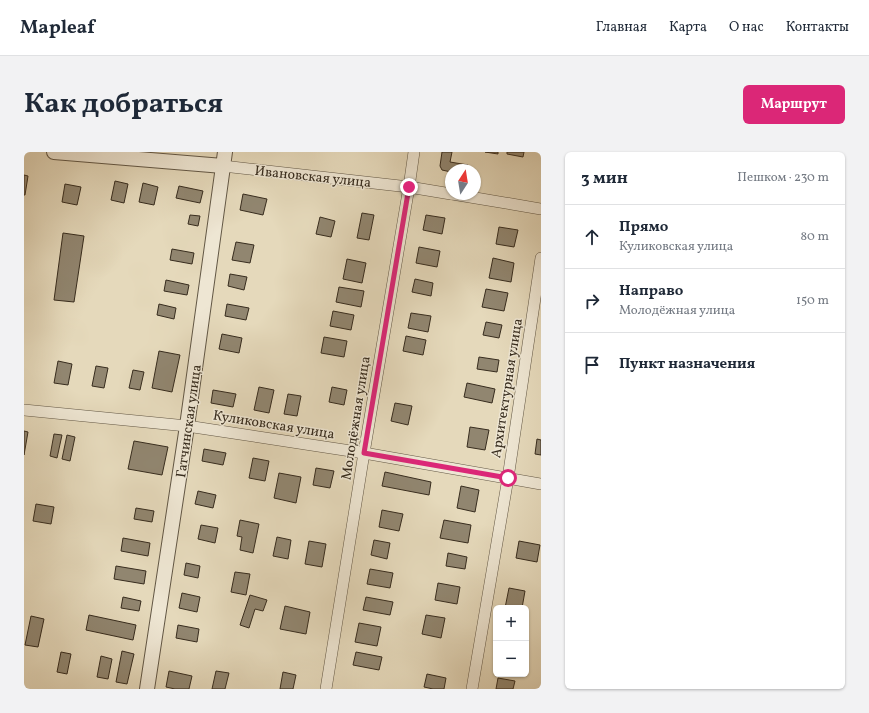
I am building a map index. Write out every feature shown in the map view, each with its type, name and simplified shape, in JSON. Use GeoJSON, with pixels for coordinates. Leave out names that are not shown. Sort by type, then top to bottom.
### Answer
{"type":"FeatureCollection","features":[{"type":"Feature","properties":{"kind":"street","name":"Ивановская улица"},"geometry":{"type":"LineString","coordinates":[[54,152],[224,159],[445,193]]}},
{"type":"Feature","properties":{"kind":"street","name":"Молодёжная улица"},"geometry":{"type":"LineString","coordinates":[[326,689],[414,152]]}},
{"type":"Feature","properties":{"kind":"street","name":"Гатчинская улица"},"geometry":{"type":"LineString","coordinates":[[147,689],[187,426],[224,159]]}},
{"type":"Feature","properties":{"kind":"street","name":"Ивановская улица"},"geometry":{"type":"LineString","coordinates":[[481,199],[541,209]]}},
{"type":"Feature","properties":{"kind":"street","name":"Архитектурная улица"},"geometry":{"type":"LineString","coordinates":[[472,689],[508,478],[541,258]]}},
{"type":"Feature","properties":{"kind":"street","name":"Куликовская улица"},"geometry":{"type":"LineString","coordinates":[[24,410],[187,426],[364,453],[541,484]]}},
{"type":"Feature","properties":{"kind":"building"},"geometry":{"type":"Polygon","coordinates":[[[442,152],[452,152],[450,162],[462,164],[445,164],[445,171],[442,170],[440,166],[442,152]]]}},
{"type":"Feature","properties":{"kind":"building"},"geometry":{"type":"Polygon","coordinates":[[[485,152],[498,152],[498,154],[485,152]]]}},
{"type":"Feature","properties":{"kind":"building"},"geometry":{"type":"Polygon","coordinates":[[[507,152],[524,152],[523,157],[507,154],[507,152]]]}},
{"type":"Feature","properties":{"kind":"building"},"geometry":{"type":"Polygon","coordinates":[[[24,175],[28,176],[25,195],[24,195],[24,175]]]}},
{"type":"Feature","properties":{"kind":"building"},"geometry":{"type":"Polygon","coordinates":[[[115,181],[128,184],[124,203],[111,200],[115,181]]]}},
{"type":"Feature","properties":{"kind":"building"},"geometry":{"type":"Polygon","coordinates":[[[143,183],[158,187],[154,205],[139,202],[143,183]]]}},
{"type":"Feature","properties":{"kind":"building"},"geometry":{"type":"Polygon","coordinates":[[[65,184],[81,187],[77,205],[62,202],[65,184]]]}},
{"type":"Feature","properties":{"kind":"building"},"geometry":{"type":"Polygon","coordinates":[[[179,186],[203,191],[200,203],[176,198],[179,186]]]}},
{"type":"Feature","properties":{"kind":"building"},"geometry":{"type":"Polygon","coordinates":[[[243,194],[267,199],[263,215],[240,210],[243,194]]]}},
{"type":"Feature","properties":{"kind":"building"},"geometry":{"type":"Polygon","coordinates":[[[362,213],[374,215],[369,240],[357,238],[362,213]]]}},
{"type":"Feature","properties":{"kind":"building"},"geometry":{"type":"Polygon","coordinates":[[[190,215],[200,216],[198,226],[188,224],[190,215]]]}},
{"type":"Feature","properties":{"kind":"building"},"geometry":{"type":"Polygon","coordinates":[[[426,215],[445,218],[442,234],[423,230],[426,215]]]}},
{"type":"Feature","properties":{"kind":"building"},"geometry":{"type":"Polygon","coordinates":[[[320,217],[335,221],[331,237],[316,234],[320,217]]]}},
{"type":"Feature","properties":{"kind":"building"},"geometry":{"type":"Polygon","coordinates":[[[499,227],[518,230],[514,247],[496,244],[499,227]]]}},
{"type":"Feature","properties":{"kind":"building"},"geometry":{"type":"Polygon","coordinates":[[[63,233],[84,236],[74,302],[54,300],[63,233]]]}},
{"type":"Feature","properties":{"kind":"building"},"geometry":{"type":"Polygon","coordinates":[[[236,242],[254,245],[250,263],[232,260],[236,242]]]}},
{"type":"Feature","properties":{"kind":"building"},"geometry":{"type":"Polygon","coordinates":[[[419,247],[440,251],[437,267],[416,263],[419,247]]]}},
{"type":"Feature","properties":{"kind":"building"},"geometry":{"type":"Polygon","coordinates":[[[172,249],[194,253],[192,264],[170,260],[172,249]]]}},
{"type":"Feature","properties":{"kind":"building"},"geometry":{"type":"Polygon","coordinates":[[[493,258],[514,263],[511,282],[489,278],[493,258]]]}},
{"type":"Feature","properties":{"kind":"building"},"geometry":{"type":"Polygon","coordinates":[[[347,259],[366,263],[362,283],[343,279],[347,259]]]}},
{"type":"Feature","properties":{"kind":"building"},"geometry":{"type":"Polygon","coordinates":[[[230,274],[247,277],[244,290],[228,286],[230,274]]]}},
{"type":"Feature","properties":{"kind":"building"},"geometry":{"type":"Polygon","coordinates":[[[415,279],[433,283],[431,296],[412,292],[415,279]]]}},
{"type":"Feature","properties":{"kind":"building"},"geometry":{"type":"Polygon","coordinates":[[[166,280],[189,285],[187,295],[164,291],[166,280]]]}},
{"type":"Feature","properties":{"kind":"building"},"geometry":{"type":"Polygon","coordinates":[[[339,287],[364,291],[361,307],[336,302],[339,287]]]}},
{"type":"Feature","properties":{"kind":"building"},"geometry":{"type":"Polygon","coordinates":[[[486,289],[508,293],[504,311],[482,307],[486,289]]]}},
{"type":"Feature","properties":{"kind":"building"},"geometry":{"type":"Polygon","coordinates":[[[159,304],[176,308],[174,319],[157,315],[159,304]]]}},
{"type":"Feature","properties":{"kind":"building"},"geometry":{"type":"Polygon","coordinates":[[[227,304],[249,308],[246,320],[225,316],[227,304]]]}},
{"type":"Feature","properties":{"kind":"building"},"geometry":{"type":"Polygon","coordinates":[[[333,311],[354,315],[351,330],[330,326],[333,311]]]}},
{"type":"Feature","properties":{"kind":"building"},"geometry":{"type":"Polygon","coordinates":[[[411,313],[431,316],[428,332],[408,328],[411,313]]]}},
{"type":"Feature","properties":{"kind":"building"},"geometry":{"type":"Polygon","coordinates":[[[486,322],[502,325],[499,338],[483,335],[486,322]]]}},
{"type":"Feature","properties":{"kind":"building"},"geometry":{"type":"Polygon","coordinates":[[[222,334],[242,338],[239,353],[219,349],[222,334]]]}},
{"type":"Feature","properties":{"kind":"building"},"geometry":{"type":"Polygon","coordinates":[[[406,336],[426,340],[423,355],[403,351],[406,336]]]}},
{"type":"Feature","properties":{"kind":"building"},"geometry":{"type":"Polygon","coordinates":[[[324,337],[347,341],[344,357],[321,353],[324,337]]]}},
{"type":"Feature","properties":{"kind":"building"},"geometry":{"type":"Polygon","coordinates":[[[159,351],[180,355],[172,392],[152,388],[159,351]]]}},
{"type":"Feature","properties":{"kind":"building"},"geometry":{"type":"Polygon","coordinates":[[[479,357],[499,360],[497,372],[477,369],[479,357]]]}},
{"type":"Feature","properties":{"kind":"building"},"geometry":{"type":"Polygon","coordinates":[[[58,361],[72,364],[68,385],[54,383],[58,361]]]}},
{"type":"Feature","properties":{"kind":"building"},"geometry":{"type":"Polygon","coordinates":[[[96,366],[108,368],[104,388],[92,386],[96,366]]]}},
{"type":"Feature","properties":{"kind":"building"},"geometry":{"type":"Polygon","coordinates":[[[133,370],[144,372],[140,390],[129,388],[133,370]]]}},
{"type":"Feature","properties":{"kind":"building"},"geometry":{"type":"Polygon","coordinates":[[[467,383],[495,389],[492,403],[464,397],[467,383]]]}},
{"type":"Feature","properties":{"kind":"building"},"geometry":{"type":"Polygon","coordinates":[[[259,387],[274,390],[269,413],[254,410],[259,387]]]}},
{"type":"Feature","properties":{"kind":"building"},"geometry":{"type":"Polygon","coordinates":[[[332,387],[347,390],[344,405],[329,402],[332,387]]]}},
{"type":"Feature","properties":{"kind":"building"},"geometry":{"type":"Polygon","coordinates":[[[213,390],[236,394],[233,407],[211,403],[213,390]]]}},
{"type":"Feature","properties":{"kind":"building"},"geometry":{"type":"Polygon","coordinates":[[[288,394],[301,396],[297,416],[284,414],[288,394]]]}},
{"type":"Feature","properties":{"kind":"building"},"geometry":{"type":"Polygon","coordinates":[[[395,403],[412,406],[408,425],[391,421],[395,403]]]}},
{"type":"Feature","properties":{"kind":"building"},"geometry":{"type":"Polygon","coordinates":[[[470,427],[489,430],[485,450],[467,447],[470,427]]]}},
{"type":"Feature","properties":{"kind":"building"},"geometry":{"type":"Polygon","coordinates":[[[24,431],[28,432],[24,455],[24,431]]]}},
{"type":"Feature","properties":{"kind":"building"},"geometry":{"type":"Polygon","coordinates":[[[54,434],[62,435],[57,458],[50,456],[54,434]]]}},
{"type":"Feature","properties":{"kind":"building"},"geometry":{"type":"Polygon","coordinates":[[[67,435],[75,437],[70,461],[62,459],[67,435]]]}},
{"type":"Feature","properties":{"kind":"building"},"geometry":{"type":"Polygon","coordinates":[[[537,439],[541,440],[541,455],[535,454],[537,439]]]}},
{"type":"Feature","properties":{"kind":"building"},"geometry":{"type":"Polygon","coordinates":[[[134,441],[168,447],[162,475],[128,469],[134,441]]]}},
{"type":"Feature","properties":{"kind":"building"},"geometry":{"type":"Polygon","coordinates":[[[204,449],[226,453],[223,465],[202,461],[204,449]]]}},
{"type":"Feature","properties":{"kind":"building"},"geometry":{"type":"Polygon","coordinates":[[[253,458],[269,461],[265,481],[249,478],[253,458]]]}},
{"type":"Feature","properties":{"kind":"building"},"geometry":{"type":"Polygon","coordinates":[[[316,468],[334,471],[330,488],[313,485],[316,468]]]}},
{"type":"Feature","properties":{"kind":"building"},"geometry":{"type":"Polygon","coordinates":[[[385,472],[431,482],[429,495],[382,486],[385,472]]]}},
{"type":"Feature","properties":{"kind":"building"},"geometry":{"type":"Polygon","coordinates":[[[279,473],[301,477],[296,503],[274,498],[279,473]]]}},
{"type":"Feature","properties":{"kind":"building"},"geometry":{"type":"Polygon","coordinates":[[[461,486],[479,490],[475,512],[457,508],[461,486]]]}},
{"type":"Feature","properties":{"kind":"building"},"geometry":{"type":"Polygon","coordinates":[[[198,491],[216,495],[213,508],[195,504],[198,491]]]}},
{"type":"Feature","properties":{"kind":"building"},"geometry":{"type":"Polygon","coordinates":[[[36,504],[54,507],[51,524],[33,521],[36,504]]]}},
{"type":"Feature","properties":{"kind":"building"},"geometry":{"type":"Polygon","coordinates":[[[136,508],[154,511],[152,522],[134,519],[136,508]]]}},
{"type":"Feature","properties":{"kind":"building"},"geometry":{"type":"Polygon","coordinates":[[[382,510],[403,514],[399,531],[379,527],[382,510]]]}},
{"type":"Feature","properties":{"kind":"building"},"geometry":{"type":"Polygon","coordinates":[[[240,520],[259,524],[253,553],[240,550],[242,537],[237,536],[240,520]]]}},
{"type":"Feature","properties":{"kind":"building"},"geometry":{"type":"Polygon","coordinates":[[[444,520],[471,525],[468,543],[440,538],[444,520]]]}},
{"type":"Feature","properties":{"kind":"building"},"geometry":{"type":"Polygon","coordinates":[[[201,525],[218,528],[215,543],[198,539],[201,525]]]}},
{"type":"Feature","properties":{"kind":"building"},"geometry":{"type":"Polygon","coordinates":[[[277,537],[291,540],[288,559],[273,556],[277,537]]]}},
{"type":"Feature","properties":{"kind":"building"},"geometry":{"type":"Polygon","coordinates":[[[123,538],[150,543],[148,556],[121,551],[123,538]]]}},
{"type":"Feature","properties":{"kind":"building"},"geometry":{"type":"Polygon","coordinates":[[[374,540],[390,543],[387,559],[371,555],[374,540]]]}},
{"type":"Feature","properties":{"kind":"building"},"geometry":{"type":"Polygon","coordinates":[[[309,541],[326,544],[322,567],[305,564],[309,541]]]}},
{"type":"Feature","properties":{"kind":"building"},"geometry":{"type":"Polygon","coordinates":[[[519,541],[540,545],[537,562],[516,558],[519,541]]]}},
{"type":"Feature","properties":{"kind":"building"},"geometry":{"type":"Polygon","coordinates":[[[448,553],[467,557],[465,569],[446,566],[448,553]]]}},
{"type":"Feature","properties":{"kind":"building"},"geometry":{"type":"Polygon","coordinates":[[[186,563],[200,566],[198,578],[184,575],[186,563]]]}},
{"type":"Feature","properties":{"kind":"building"},"geometry":{"type":"Polygon","coordinates":[[[116,566],[146,571],[144,584],[114,579],[116,566]]]}},
{"type":"Feature","properties":{"kind":"building"},"geometry":{"type":"Polygon","coordinates":[[[370,569],[393,573],[390,588],[367,584],[370,569]]]}},
{"type":"Feature","properties":{"kind":"building"},"geometry":{"type":"Polygon","coordinates":[[[235,572],[250,574],[246,595],[231,592],[235,572]]]}},
{"type":"Feature","properties":{"kind":"building"},"geometry":{"type":"Polygon","coordinates":[[[438,583],[460,587],[457,604],[435,600],[438,583]]]}},
{"type":"Feature","properties":{"kind":"building"},"geometry":{"type":"Polygon","coordinates":[[[509,588],[525,591],[523,605],[506,605],[509,588]]]}},
{"type":"Feature","properties":{"kind":"building"},"geometry":{"type":"Polygon","coordinates":[[[182,593],[200,597],[197,612],[179,608],[182,593]]]}},
{"type":"Feature","properties":{"kind":"building"},"geometry":{"type":"Polygon","coordinates":[[[250,595],[267,600],[263,611],[255,609],[249,628],[240,625],[250,595]]]}},
{"type":"Feature","properties":{"kind":"building"},"geometry":{"type":"Polygon","coordinates":[[[123,597],[141,601],[139,611],[121,608],[123,597]]]}},
{"type":"Feature","properties":{"kind":"building"},"geometry":{"type":"Polygon","coordinates":[[[366,597],[393,602],[390,615],[363,610],[366,597]]]}},
{"type":"Feature","properties":{"kind":"building"},"geometry":{"type":"Polygon","coordinates":[[[285,606],[310,612],[306,634],[280,629],[285,606]]]}},
{"type":"Feature","properties":{"kind":"building"},"geometry":{"type":"Polygon","coordinates":[[[89,615],[136,625],[133,640],[86,630],[89,615]]]}},
{"type":"Feature","properties":{"kind":"building"},"geometry":{"type":"Polygon","coordinates":[[[426,615],[445,618],[441,638],[422,634],[426,615]]]}},
{"type":"Feature","properties":{"kind":"building"},"geometry":{"type":"Polygon","coordinates":[[[31,616],[44,619],[38,647],[25,645],[31,616]]]}},
{"type":"Feature","properties":{"kind":"building"},"geometry":{"type":"Polygon","coordinates":[[[359,623],[381,627],[377,646],[355,642],[359,623]]]}},
{"type":"Feature","properties":{"kind":"building"},"geometry":{"type":"Polygon","coordinates":[[[178,625],[199,629],[197,642],[176,638],[178,625]]]}},
{"type":"Feature","properties":{"kind":"building"},"geometry":{"type":"Polygon","coordinates":[[[122,651],[134,654],[127,684],[116,682],[122,651]]]}},
{"type":"Feature","properties":{"kind":"building"},"geometry":{"type":"Polygon","coordinates":[[[61,652],[71,654],[67,674],[57,672],[61,652]]]}},
{"type":"Feature","properties":{"kind":"building"},"geometry":{"type":"Polygon","coordinates":[[[356,652],[382,657],[379,670],[353,665],[356,652]]]}},
{"type":"Feature","properties":{"kind":"building"},"geometry":{"type":"Polygon","coordinates":[[[101,656],[112,659],[108,679],[97,677],[101,656]]]}},
{"type":"Feature","properties":{"kind":"building"},"geometry":{"type":"Polygon","coordinates":[[[169,671],[192,676],[189,689],[175,689],[166,687],[169,671]]]}},
{"type":"Feature","properties":{"kind":"building"},"geometry":{"type":"Polygon","coordinates":[[[216,671],[229,673],[225,689],[212,689],[216,671]]]}},
{"type":"Feature","properties":{"kind":"building"},"geometry":{"type":"Polygon","coordinates":[[[283,672],[296,675],[293,689],[280,689],[283,672]]]}},
{"type":"Feature","properties":{"kind":"building"},"geometry":{"type":"Polygon","coordinates":[[[427,674],[446,678],[444,689],[424,687],[427,674]]]}},
{"type":"Feature","properties":{"kind":"building"},"geometry":{"type":"Polygon","coordinates":[[[498,678],[515,681],[513,689],[496,689],[498,678]]]}},
{"type":"Feature","properties":{"kind":"route"},"geometry":{"type":"LineString","coordinates":[[409,187],[364,453],[508,478]]}}]}
